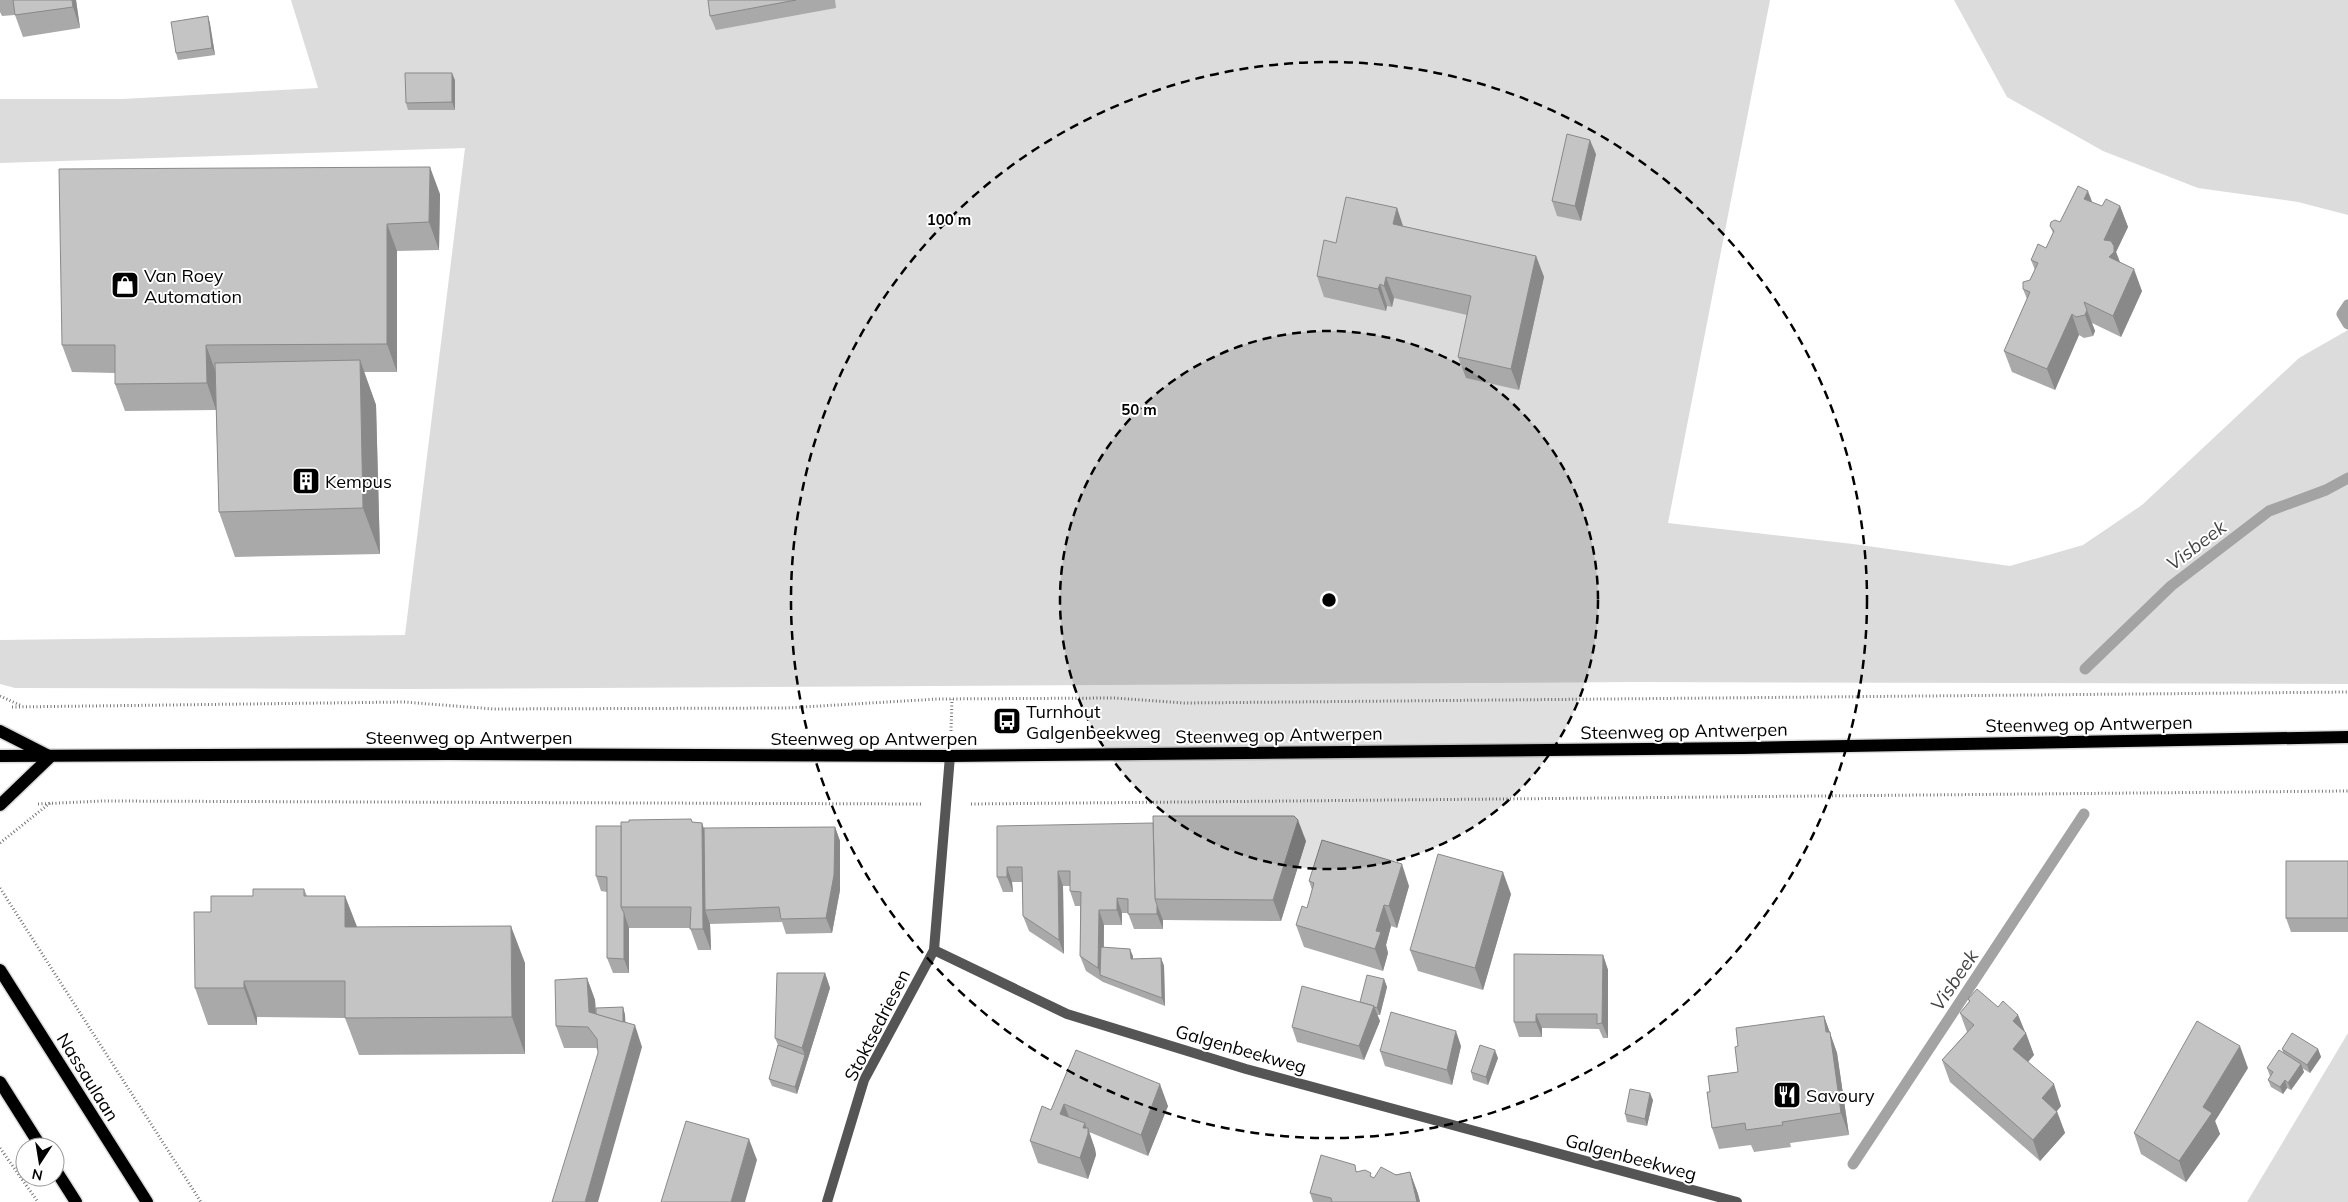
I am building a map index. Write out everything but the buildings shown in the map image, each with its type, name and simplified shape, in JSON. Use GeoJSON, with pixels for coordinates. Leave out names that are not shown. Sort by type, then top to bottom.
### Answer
{"type":"FeatureCollection","features":[{"type":"Feature","properties":{"kind":"main road"},"geometry":{"type":"LineString","coordinates":[[0,731],[50,756],[0,805]]}},
{"type":"Feature","properties":{"kind":"main road","name":"Steenweg op Antwerpen"},"geometry":{"type":"LineString","coordinates":[[0,756],[448,754],[950,756],[1762,748],[2348,737]]}},
{"type":"Feature","properties":{"kind":"main road","name":"Nassaulaan"},"geometry":{"type":"LineString","coordinates":[[0,970],[147,1202]]}},
{"type":"Feature","properties":{"kind":"main road"},"geometry":{"type":"LineString","coordinates":[[0,1082],[35,1137]]}},
{"type":"Feature","properties":{"kind":"main road"},"geometry":{"type":"LineString","coordinates":[[65,1185],[76,1202]]}},
{"type":"Feature","properties":{"kind":"street"},"geometry":{"type":"LineString","coordinates":[[934,950],[950,756]]}},
{"type":"Feature","properties":{"kind":"street","name":"Stoktsedriesen"},"geometry":{"type":"LineString","coordinates":[[827,1202],[864,1080],[934,950]]}},
{"type":"Feature","properties":{"kind":"street","name":"Galgenbeekweg"},"geometry":{"type":"LineString","coordinates":[[934,950],[1067,1014],[1246,1069],[1737,1202]]}},
{"type":"Feature","properties":{"kind":"path"},"geometry":{"type":"LineString","coordinates":[[8,707],[404,702],[493,709],[776,708],[952,699],[1115,698],[1194,702],[2348,692]]}},
{"type":"Feature","properties":{"kind":"path"},"geometry":{"type":"LineString","coordinates":[[0,696],[25,707]]}},
{"type":"Feature","properties":{"kind":"path"},"geometry":{"type":"LineString","coordinates":[[950,756],[952,699]]}},
{"type":"Feature","properties":{"kind":"path"},"geometry":{"type":"LineString","coordinates":[[0,805],[103,801],[947,804],[2348,791]]}},
{"type":"Feature","properties":{"kind":"path"},"geometry":{"type":"LineString","coordinates":[[0,843],[50,803]]}},
{"type":"Feature","properties":{"kind":"path"},"geometry":{"type":"LineString","coordinates":[[0,888],[201,1202]]}},
{"type":"Feature","properties":{"kind":"path"},"geometry":{"type":"LineString","coordinates":[[0,1148],[38,1202]]}},
{"type":"Feature","properties":{"kind":"shaded area"},"geometry":{"type":"Polygon","coordinates":[[[291,0],[1770,0],[1668,523],[1853,544],[2010,566],[2083,545],[2142,505],[2299,358],[2348,330],[2348,684],[1637,682],[410,689],[15,688],[0,684],[0,640],[405,635],[465,148],[0,163],[0,99],[123,99],[318,88],[291,0]]]}},
{"type":"Feature","properties":{"kind":"shaded area"},"geometry":{"type":"Polygon","coordinates":[[[1954,0],[2348,0],[2348,215],[2298,202],[2198,188],[2103,151],[2007,97],[1954,0]]]}},
{"type":"Feature","properties":{"kind":"shaded area"},"geometry":{"type":"Polygon","coordinates":[[[2348,1033],[2348,1202],[2247,1202],[2348,1033]]]}},
{"type":"Feature","properties":{"kind":"waterway","name":"Visbeek"},"geometry":{"type":"LineString","coordinates":[[2348,305],[2342,314],[2348,324]]}},
{"type":"Feature","properties":{"kind":"waterway","name":"Visbeek"},"geometry":{"type":"LineString","coordinates":[[2085,669],[2171,586],[2269,511],[2326,490],[2348,478]]}},
{"type":"Feature","properties":{"kind":"waterway","name":"Visbeek"},"geometry":{"type":"LineString","coordinates":[[1853,1164],[2084,814]]}},
{"type":"Feature","properties":{"kind":"place","name":"Van Roey Automation"},"geometry":{"type":"Point","coordinates":[125,285]}},
{"type":"Feature","properties":{"kind":"place","name":"Kempus"},"geometry":{"type":"Point","coordinates":[306,481]}},
{"type":"Feature","properties":{"kind":"place","name":"Turnhout Galgenbeekweg"},"geometry":{"type":"Point","coordinates":[1007,721]}},
{"type":"Feature","properties":{"kind":"place","name":"Savoury"},"geometry":{"type":"Point","coordinates":[1787,1095]}}]}
